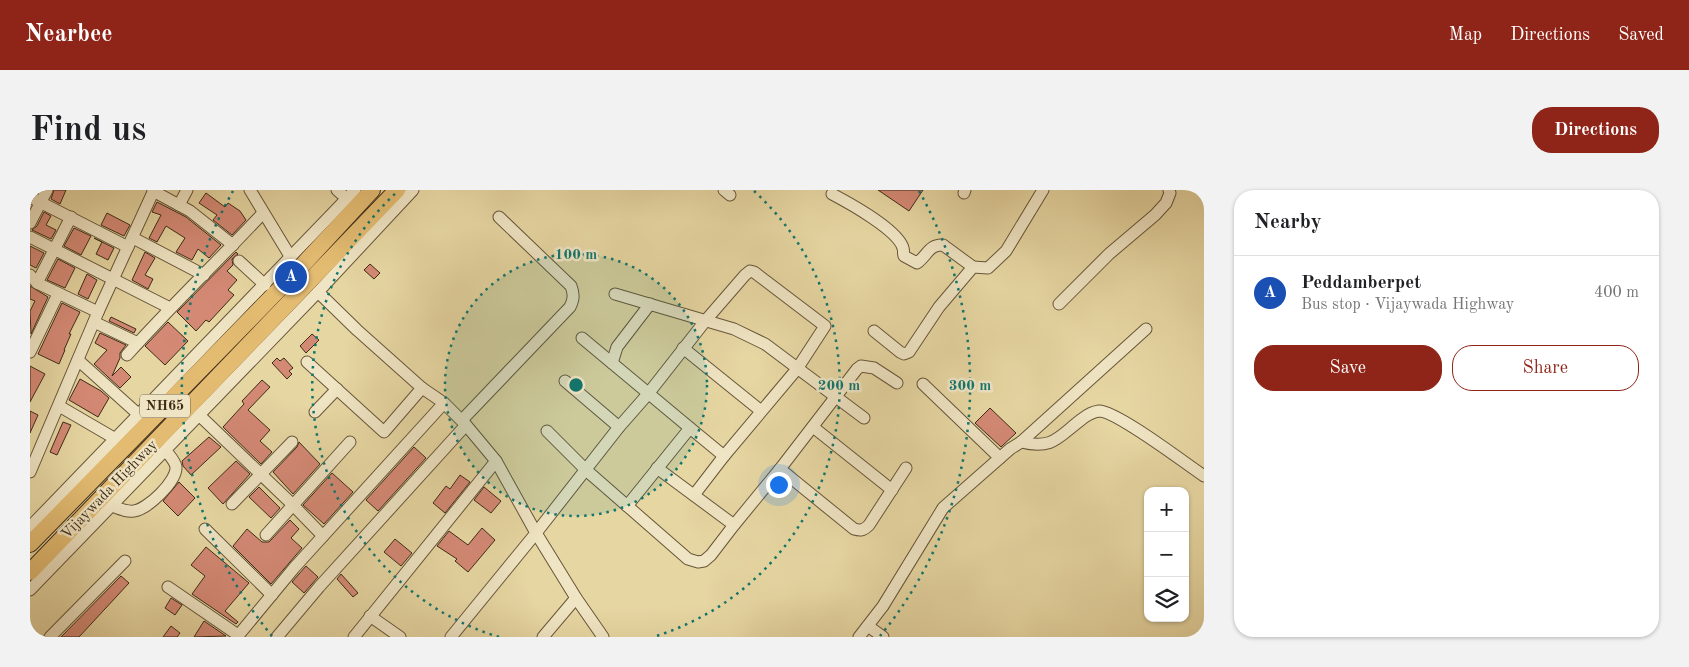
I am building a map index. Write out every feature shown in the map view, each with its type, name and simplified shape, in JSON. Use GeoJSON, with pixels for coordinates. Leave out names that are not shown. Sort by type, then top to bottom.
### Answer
{"type":"FeatureCollection","features":[{"type":"Feature","properties":{"kind":"highway","name":"Vijaywada Highway"},"geometry":{"type":"LineString","coordinates":[[31,538],[298,270],[372,190]]}},
{"type":"Feature","properties":{"kind":"highway","name":"Vijaywada Highway"},"geometry":{"type":"LineString","coordinates":[[30,572],[397,190]]}},
{"type":"Feature","properties":{"kind":"street"},"geometry":{"type":"LineString","coordinates":[[30,223],[35,199],[47,190]]}},
{"type":"Feature","properties":{"kind":"street"},"geometry":{"type":"LineString","coordinates":[[179,205],[187,190]]}},
{"type":"Feature","properties":{"kind":"street"},"geometry":{"type":"LineString","coordinates":[[250,190],[262,213],[290,256]]}},
{"type":"Feature","properties":{"kind":"street"},"geometry":{"type":"LineString","coordinates":[[337,190],[347,199]]}},
{"type":"Feature","properties":{"kind":"street"},"geometry":{"type":"LineString","coordinates":[[31,538],[114,438],[265,285],[290,256],[355,190]]}},
{"type":"Feature","properties":{"kind":"street"},"geometry":{"type":"LineString","coordinates":[[30,590],[166,451],[413,190]]}},
{"type":"Feature","properties":{"kind":"street"},"geometry":{"type":"LineString","coordinates":[[832,194],[862,211],[892,233],[903,249],[904,256],[908,259],[917,263],[930,248],[943,245],[973,267],[988,268],[1006,251],[1043,190]]}},
{"type":"Feature","properties":{"kind":"street"},"geometry":{"type":"LineString","coordinates":[[1059,304],[1109,254],[1155,215],[1166,203],[1170,190]]}},
{"type":"Feature","properties":{"kind":"street"},"geometry":{"type":"LineString","coordinates":[[30,472],[96,317],[154,191],[190,211],[232,245]]}},
{"type":"Feature","properties":{"kind":"street"},"geometry":{"type":"LineString","coordinates":[[35,199],[70,217],[204,275]]}},
{"type":"Feature","properties":{"kind":"street"},"geometry":{"type":"LineString","coordinates":[[127,355],[262,213]]}},
{"type":"Feature","properties":{"kind":"street"},"geometry":{"type":"LineString","coordinates":[[70,217],[54,249],[32,279],[138,343]]}},
{"type":"Feature","properties":{"kind":"street"},"geometry":{"type":"LineString","coordinates":[[277,637],[464,423],[570,307],[574,293],[571,286],[499,217]]}},
{"type":"Feature","properties":{"kind":"street"},"geometry":{"type":"LineString","coordinates":[[30,237],[170,308]]}},
{"type":"Feature","properties":{"kind":"street"},"geometry":{"type":"LineString","coordinates":[[240,261],[265,285]]}},
{"type":"Feature","properties":{"kind":"street"},"geometry":{"type":"LineString","coordinates":[[874,331],[900,352],[904,354],[909,352],[939,307],[973,267]]}},
{"type":"Feature","properties":{"kind":"street"},"geometry":{"type":"LineString","coordinates":[[451,637],[706,320],[745,275],[750,271],[754,272],[825,326],[797,368],[694,495]]}},
{"type":"Feature","properties":{"kind":"street"},"geometry":{"type":"LineString","coordinates":[[318,292],[422,388],[444,403],[464,423],[496,461],[536,533],[576,598],[603,637]]}},
{"type":"Feature","properties":{"kind":"street"},"geometry":{"type":"LineString","coordinates":[[30,352],[58,294]]}},
{"type":"Feature","properties":{"kind":"street"},"geometry":{"type":"LineString","coordinates":[[615,294],[734,329],[765,344],[864,418]]}},
{"type":"Feature","properties":{"kind":"street"},"geometry":{"type":"LineString","coordinates":[[612,363],[617,347],[650,304]]}},
{"type":"Feature","properties":{"kind":"street"},"geometry":{"type":"LineString","coordinates":[[859,637],[883,606],[943,508],[1021,442],[1146,329]]}},
{"type":"Feature","properties":{"kind":"street"},"geometry":{"type":"LineString","coordinates":[[582,338],[724,456]]}},
{"type":"Feature","properties":{"kind":"street"},"geometry":{"type":"LineString","coordinates":[[684,348],[762,411]]}},
{"type":"Feature","properties":{"kind":"street"},"geometry":{"type":"LineString","coordinates":[[78,360],[138,414]]}},
{"type":"Feature","properties":{"kind":"street"},"geometry":{"type":"LineString","coordinates":[[307,362],[384,432],[422,388]]}},
{"type":"Feature","properties":{"kind":"street"},"geometry":{"type":"LineString","coordinates":[[547,431],[586,470],[688,559],[698,562],[704,561],[711,555],[857,369],[862,366],[874,368],[897,384]]}},
{"type":"Feature","properties":{"kind":"street"},"geometry":{"type":"LineString","coordinates":[[565,381],[619,427]]}},
{"type":"Feature","properties":{"kind":"street"},"geometry":{"type":"LineString","coordinates":[[924,384],[1000,458]]}},
{"type":"Feature","properties":{"kind":"street"},"geometry":{"type":"LineString","coordinates":[[315,412],[337,389]]}},
{"type":"Feature","properties":{"kind":"street"},"geometry":{"type":"LineString","coordinates":[[168,587],[238,636],[323,536],[444,403]]}},
{"type":"Feature","properties":{"kind":"street"},"geometry":{"type":"LineString","coordinates":[[59,406],[114,438]]}},
{"type":"Feature","properties":{"kind":"street"},"geometry":{"type":"LineString","coordinates":[[1021,442],[1039,446],[1045,445],[1090,413],[1104,412],[1126,423],[1204,476]]}},
{"type":"Feature","properties":{"kind":"street"},"geometry":{"type":"LineString","coordinates":[[199,415],[323,536]]}},
{"type":"Feature","properties":{"kind":"street"},"geometry":{"type":"LineString","coordinates":[[813,427],[892,490]]}},
{"type":"Feature","properties":{"kind":"street"},"geometry":{"type":"LineString","coordinates":[[627,506],[690,428]]}},
{"type":"Feature","properties":{"kind":"street"},"geometry":{"type":"LineString","coordinates":[[232,504],[292,442]]}},
{"type":"Feature","properties":{"kind":"street"},"geometry":{"type":"LineString","coordinates":[[266,535],[350,442]]}},
{"type":"Feature","properties":{"kind":"street"},"geometry":{"type":"LineString","coordinates":[[112,506],[127,512],[137,510],[160,494],[175,475],[176,468],[174,461],[166,451]]}},
{"type":"Feature","properties":{"kind":"street"},"geometry":{"type":"LineString","coordinates":[[354,637],[496,461]]}},
{"type":"Feature","properties":{"kind":"street"},"geometry":{"type":"LineString","coordinates":[[658,468],[734,525]]}},
{"type":"Feature","properties":{"kind":"street"},"geometry":{"type":"LineString","coordinates":[[780,469],[854,529],[859,531],[865,529],[868,525],[906,468]]}},
{"type":"Feature","properties":{"kind":"street"},"geometry":{"type":"LineString","coordinates":[[205,529],[272,595]]}},
{"type":"Feature","properties":{"kind":"street"},"geometry":{"type":"LineString","coordinates":[[50,637],[125,561]]}},
{"type":"Feature","properties":{"kind":"street"},"geometry":{"type":"LineString","coordinates":[[543,637],[576,598]]}},
{"type":"Feature","properties":{"kind":"street"},"geometry":{"type":"LineString","coordinates":[[370,616],[400,637]]}},
{"type":"Feature","properties":{"kind":"street"},"geometry":{"type":"LineString","coordinates":[[868,626],[883,637]]}},
{"type":"Feature","properties":{"kind":"building"},"geometry":{"type":"Polygon","coordinates":[[[54,190],[66,190],[60,204],[51,199],[54,190]]]}},
{"type":"Feature","properties":{"kind":"building"},"geometry":{"type":"Polygon","coordinates":[[[878,190],[923,190],[909,211],[878,190]]]}},
{"type":"Feature","properties":{"kind":"building"},"geometry":{"type":"Polygon","coordinates":[[[206,193],[225,207],[228,203],[240,211],[246,220],[232,235],[213,220],[217,215],[199,203],[206,193]]]}},
{"type":"Feature","properties":{"kind":"building"},"geometry":{"type":"Polygon","coordinates":[[[157,202],[186,217],[221,245],[209,258],[198,249],[192,260],[176,252],[185,238],[166,226],[157,242],[149,238],[161,215],[152,212],[157,202]]]}},
{"type":"Feature","properties":{"kind":"building"},"geometry":{"type":"Polygon","coordinates":[[[44,212],[51,216],[46,225],[56,230],[51,239],[32,230],[37,226],[44,212]]]}},
{"type":"Feature","properties":{"kind":"building"},"geometry":{"type":"Polygon","coordinates":[[[107,213],[130,225],[124,236],[101,225],[107,213]]]}},
{"type":"Feature","properties":{"kind":"building"},"geometry":{"type":"Polygon","coordinates":[[[74,228],[91,236],[81,255],[64,246],[74,228]]]}},
{"type":"Feature","properties":{"kind":"building"},"geometry":{"type":"Polygon","coordinates":[[[102,242],[114,248],[108,260],[96,254],[102,242]]]}},
{"type":"Feature","properties":{"kind":"building"},"geometry":{"type":"Polygon","coordinates":[[[30,246],[44,253],[36,268],[30,265],[30,246]]]}},
{"type":"Feature","properties":{"kind":"building"},"geometry":{"type":"Polygon","coordinates":[[[145,252],[155,258],[145,275],[153,279],[148,289],[132,280],[145,252]]]}},
{"type":"Feature","properties":{"kind":"building"},"geometry":{"type":"Polygon","coordinates":[[[236,252],[238,254],[232,259],[233,265],[227,271],[237,280],[228,290],[234,295],[209,322],[206,320],[196,331],[177,312],[236,252]]]}},
{"type":"Feature","properties":{"kind":"building"},"geometry":{"type":"Polygon","coordinates":[[[58,259],[75,268],[65,288],[47,280],[58,259]]]}},
{"type":"Feature","properties":{"kind":"building"},"geometry":{"type":"Polygon","coordinates":[[[370,264],[380,273],[374,279],[364,270],[370,264]]]}},
{"type":"Feature","properties":{"kind":"building"},"geometry":{"type":"Polygon","coordinates":[[[87,274],[97,280],[88,299],[78,294],[87,274]]]}},
{"type":"Feature","properties":{"kind":"building"},"geometry":{"type":"Polygon","coordinates":[[[30,286],[48,297],[31,334],[30,311],[35,301],[30,299],[30,286]]]}},
{"type":"Feature","properties":{"kind":"building"},"geometry":{"type":"Polygon","coordinates":[[[62,303],[80,312],[69,334],[71,334],[59,364],[38,354],[62,303]]]}},
{"type":"Feature","properties":{"kind":"building"},"geometry":{"type":"Polygon","coordinates":[[[111,317],[136,329],[134,333],[109,321],[111,317]]]}},
{"type":"Feature","properties":{"kind":"building"},"geometry":{"type":"Polygon","coordinates":[[[168,322],[188,341],[165,365],[145,346],[168,322]]]}},
{"type":"Feature","properties":{"kind":"building"},"geometry":{"type":"Polygon","coordinates":[[[100,333],[126,345],[120,353],[120,358],[112,376],[121,367],[131,377],[120,388],[94,364],[107,350],[95,343],[100,333]]]}},
{"type":"Feature","properties":{"kind":"building"},"geometry":{"type":"Polygon","coordinates":[[[312,334],[319,340],[306,353],[300,346],[312,334]]]}},
{"type":"Feature","properties":{"kind":"building"},"geometry":{"type":"Polygon","coordinates":[[[277,358],[280,361],[284,358],[293,368],[289,371],[292,374],[287,379],[272,363],[277,358]]]}},
{"type":"Feature","properties":{"kind":"building"},"geometry":{"type":"Polygon","coordinates":[[[30,366],[45,374],[30,402],[30,366]]]}},
{"type":"Feature","properties":{"kind":"building"},"geometry":{"type":"Polygon","coordinates":[[[80,379],[109,398],[98,417],[69,400],[80,379]]]}},
{"type":"Feature","properties":{"kind":"building"},"geometry":{"type":"Polygon","coordinates":[[[262,380],[270,387],[248,410],[270,430],[260,441],[272,452],[261,464],[223,427],[244,404],[242,401],[262,380]]]}},
{"type":"Feature","properties":{"kind":"building"},"geometry":{"type":"Polygon","coordinates":[[[990,408],[1016,433],[1001,447],[975,423],[990,408]]]}},
{"type":"Feature","properties":{"kind":"building"},"geometry":{"type":"Polygon","coordinates":[[[30,411],[38,415],[30,433],[30,411]]]}},
{"type":"Feature","properties":{"kind":"building"},"geometry":{"type":"Polygon","coordinates":[[[63,422],[71,425],[57,455],[50,452],[63,422]]]}},
{"type":"Feature","properties":{"kind":"building"},"geometry":{"type":"Polygon","coordinates":[[[209,437],[221,447],[191,475],[183,466],[182,461],[209,437]]]}},
{"type":"Feature","properties":{"kind":"building"},"geometry":{"type":"Polygon","coordinates":[[[299,442],[320,464],[293,494],[273,472],[297,447],[299,442]]]}},
{"type":"Feature","properties":{"kind":"building"},"geometry":{"type":"Polygon","coordinates":[[[414,447],[426,458],[378,511],[366,500],[414,447]]]}},
{"type":"Feature","properties":{"kind":"building"},"geometry":{"type":"Polygon","coordinates":[[[236,461],[250,474],[223,504],[208,488],[236,461]]]}},
{"type":"Feature","properties":{"kind":"building"},"geometry":{"type":"Polygon","coordinates":[[[332,473],[353,492],[324,524],[303,505],[332,473]]]}},
{"type":"Feature","properties":{"kind":"building"},"geometry":{"type":"Polygon","coordinates":[[[460,475],[470,482],[445,513],[433,503],[446,486],[450,489],[460,475]]]}},
{"type":"Feature","properties":{"kind":"building"},"geometry":{"type":"Polygon","coordinates":[[[179,482],[195,498],[178,516],[163,501],[179,482]]]}},
{"type":"Feature","properties":{"kind":"building"},"geometry":{"type":"Polygon","coordinates":[[[259,487],[280,508],[271,518],[249,497],[259,487]]]}},
{"type":"Feature","properties":{"kind":"building"},"geometry":{"type":"Polygon","coordinates":[[[484,487],[501,501],[491,513],[474,500],[484,487]]]}},
{"type":"Feature","properties":{"kind":"building"},"geometry":{"type":"Polygon","coordinates":[[[290,520],[299,529],[291,538],[302,548],[271,584],[233,546],[247,529],[262,542],[269,542],[290,520]]]}},
{"type":"Feature","properties":{"kind":"building"},"geometry":{"type":"Polygon","coordinates":[[[482,528],[495,540],[468,572],[455,561],[457,559],[437,546],[449,531],[468,545],[482,528]]]}},
{"type":"Feature","properties":{"kind":"building"},"geometry":{"type":"Polygon","coordinates":[[[395,539],[412,553],[401,566],[384,552],[395,539]]]}},
{"type":"Feature","properties":{"kind":"building"},"geometry":{"type":"Polygon","coordinates":[[[206,547],[249,583],[225,611],[238,622],[236,624],[192,594],[205,576],[191,565],[206,547]]]}},
{"type":"Feature","properties":{"kind":"building"},"geometry":{"type":"Polygon","coordinates":[[[306,566],[318,577],[304,593],[292,582],[306,566]]]}},
{"type":"Feature","properties":{"kind":"building"},"geometry":{"type":"Polygon","coordinates":[[[341,574],[358,593],[353,597],[337,579],[341,574]]]}},
{"type":"Feature","properties":{"kind":"building"},"geometry":{"type":"Polygon","coordinates":[[[121,576],[129,583],[79,637],[61,637],[121,576]]]}},
{"type":"Feature","properties":{"kind":"building"},"geometry":{"type":"Polygon","coordinates":[[[171,598],[182,605],[175,615],[165,608],[171,598]]]}},
{"type":"Feature","properties":{"kind":"building"},"geometry":{"type":"Polygon","coordinates":[[[204,621],[226,636],[194,637],[204,621]]]}},
{"type":"Feature","properties":{"kind":"building"},"geometry":{"type":"Polygon","coordinates":[[[171,626],[180,633],[177,637],[163,637],[171,626]]]}},
{"type":"Feature","properties":{"kind":"place","name":"Peddamberpet"},"geometry":{"type":"Point","coordinates":[291,277]}}]}
